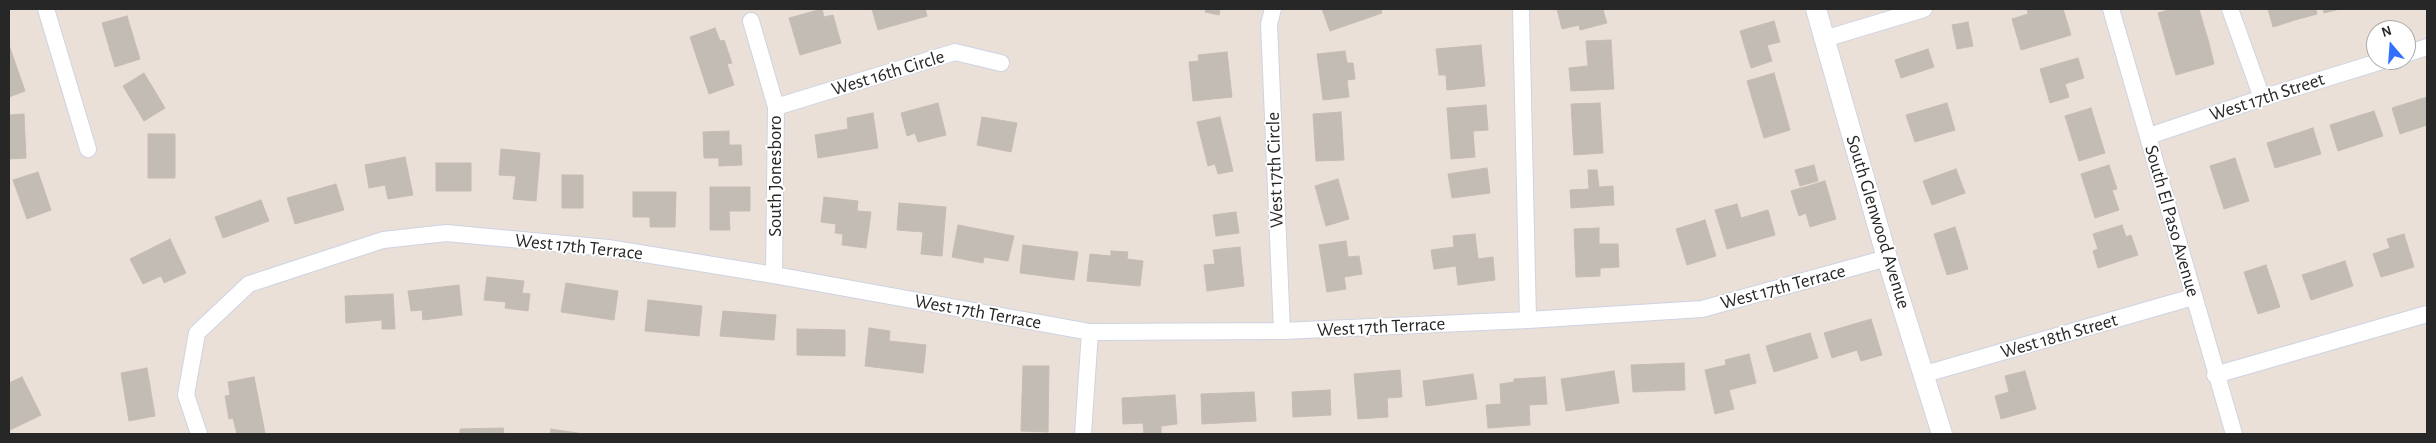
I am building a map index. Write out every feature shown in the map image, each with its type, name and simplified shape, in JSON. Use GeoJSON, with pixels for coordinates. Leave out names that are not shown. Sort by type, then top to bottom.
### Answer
{"type":"FeatureCollection","features":[{"type":"Feature","properties":{"kind":"street"},"geometry":{"type":"LineString","coordinates":[[46,9],[88,149]]}},
{"type":"Feature","properties":{"kind":"street","name":"West 17th Circle"},"geometry":{"type":"LineString","coordinates":[[1273,9],[1269,24],[1282,331]]}},
{"type":"Feature","properties":{"kind":"street"},"geometry":{"type":"LineString","coordinates":[[1521,9],[1528,320]]}},
{"type":"Feature","properties":{"kind":"street","name":"South Glenwood Avenue"},"geometry":{"type":"LineString","coordinates":[[1816,9],[1887,258],[1925,374],[1942,434]]}},
{"type":"Feature","properties":{"kind":"street"},"geometry":{"type":"LineString","coordinates":[[1824,39],[1924,9]]}},
{"type":"Feature","properties":{"kind":"street","name":"South El Paso Avenue"},"geometry":{"type":"LineString","coordinates":[[2111,9],[2149,136],[2215,375],[2234,434]]}},
{"type":"Feature","properties":{"kind":"street"},"geometry":{"type":"LineString","coordinates":[[2230,9],[2262,98]]}},
{"type":"Feature","properties":{"kind":"street","name":"South Jonesboro"},"geometry":{"type":"LineString","coordinates":[[751,20],[776,107],[774,275]]}},
{"type":"Feature","properties":{"kind":"street","name":"West 16th Circle"},"geometry":{"type":"LineString","coordinates":[[776,107],[955,52],[1001,63]]}},
{"type":"Feature","properties":{"kind":"street","name":"West 17th Street"},"geometry":{"type":"LineString","coordinates":[[2149,136],[2366,66]]}},
{"type":"Feature","properties":{"kind":"street","name":"West 17th Terrace"},"geometry":{"type":"LineString","coordinates":[[199,434],[186,396],[197,333],[248,284],[383,240],[446,233],[608,248],[774,275],[1090,332],[1282,331],[1528,320],[1702,309],[1887,258]]}},
{"type":"Feature","properties":{"kind":"street","name":"West 18th Street"},"geometry":{"type":"LineString","coordinates":[[1925,374],[2194,297]]}},
{"type":"Feature","properties":{"kind":"street"},"geometry":{"type":"LineString","coordinates":[[2215,375],[2427,314]]}},
{"type":"Feature","properties":{"kind":"street"},"geometry":{"type":"LineString","coordinates":[[1083,434],[1090,332]]}},
{"type":"Feature","properties":{"kind":"building"},"geometry":{"type":"Polygon","coordinates":[[[822,9],[824,17],[833,15],[841,43],[800,55],[789,18],[822,9]]]}},
{"type":"Feature","properties":{"kind":"building"},"geometry":{"type":"Polygon","coordinates":[[[872,9],[925,9],[927,16],[878,30],[872,9]]]}},
{"type":"Feature","properties":{"kind":"building"},"geometry":{"type":"Polygon","coordinates":[[[1206,9],[1220,9],[1219,15],[1205,12],[1206,9]]]}},
{"type":"Feature","properties":{"kind":"building"},"geometry":{"type":"Polygon","coordinates":[[[1322,9],[1381,9],[1382,13],[1330,31],[1322,9]]]}},
{"type":"Feature","properties":{"kind":"building"},"geometry":{"type":"Polygon","coordinates":[[[1557,9],[1607,9],[1603,10],[1607,23],[1580,30],[1579,25],[1562,29],[1557,9]]]}},
{"type":"Feature","properties":{"kind":"building"},"geometry":{"type":"Polygon","coordinates":[[[2027,9],[2063,9],[2071,35],[2021,50],[2012,19],[2028,14],[2027,9]]]}},
{"type":"Feature","properties":{"kind":"building"},"geometry":{"type":"Polygon","coordinates":[[[2172,9],[2199,9],[2203,23],[2164,34],[2158,13],[2172,9]]]}},
{"type":"Feature","properties":{"kind":"building"},"geometry":{"type":"Polygon","coordinates":[[[2268,9],[2292,9],[2295,20],[2273,27],[2268,9]]]}},
{"type":"Feature","properties":{"kind":"building"},"geometry":{"type":"Polygon","coordinates":[[[2292,9],[2316,9],[2317,14],[2295,20],[2292,9]]]}},
{"type":"Feature","properties":{"kind":"building"},"geometry":{"type":"Polygon","coordinates":[[[2323,9],[2340,9],[2324,13],[2323,9]]]}},
{"type":"Feature","properties":{"kind":"building"},"geometry":{"type":"Polygon","coordinates":[[[127,16],[140,59],[115,67],[102,23],[127,16]]]}},
{"type":"Feature","properties":{"kind":"building"},"geometry":{"type":"Polygon","coordinates":[[[1774,21],[1780,42],[1767,45],[1772,61],[1751,68],[1740,31],[1774,21]]]}},
{"type":"Feature","properties":{"kind":"building"},"geometry":{"type":"Polygon","coordinates":[[[1968,22],[1973,46],[1957,49],[1952,25],[1968,22]]]}},
{"type":"Feature","properties":{"kind":"building"},"geometry":{"type":"Polygon","coordinates":[[[2203,23],[2209,43],[2170,55],[2164,34],[2203,23]]]}},
{"type":"Feature","properties":{"kind":"building"},"geometry":{"type":"Polygon","coordinates":[[[715,28],[720,41],[724,40],[732,63],[727,64],[734,85],[709,94],[690,37],[715,28]]]}},
{"type":"Feature","properties":{"kind":"building"},"geometry":{"type":"Polygon","coordinates":[[[1611,40],[1614,89],[1571,91],[1569,68],[1588,66],[1586,41],[1611,40]]]}},
{"type":"Feature","properties":{"kind":"building"},"geometry":{"type":"Polygon","coordinates":[[[2209,43],[2214,64],[2176,75],[2170,55],[2209,43]]]}},
{"type":"Feature","properties":{"kind":"building"},"geometry":{"type":"Polygon","coordinates":[[[1481,45],[1485,86],[1447,90],[1446,75],[1439,75],[1436,49],[1481,45]]]}},
{"type":"Feature","properties":{"kind":"building"},"geometry":{"type":"Polygon","coordinates":[[[9,49],[25,91],[9,97],[9,49]]]}},
{"type":"Feature","properties":{"kind":"building"},"geometry":{"type":"Polygon","coordinates":[[[1928,49],[1934,67],[1901,78],[1895,60],[1928,49]]]}},
{"type":"Feature","properties":{"kind":"building"},"geometry":{"type":"Polygon","coordinates":[[[1345,51],[1347,63],[1353,63],[1355,79],[1347,80],[1349,97],[1323,100],[1317,54],[1345,51]]]}},
{"type":"Feature","properties":{"kind":"building"},"geometry":{"type":"Polygon","coordinates":[[[1227,52],[1232,97],[1193,101],[1189,62],[1199,61],[1198,55],[1227,52]]]}},
{"type":"Feature","properties":{"kind":"building"},"geometry":{"type":"Polygon","coordinates":[[[2078,58],[2084,78],[2065,84],[2069,97],[2050,103],[2040,69],[2078,58]]]}},
{"type":"Feature","properties":{"kind":"building"},"geometry":{"type":"Polygon","coordinates":[[[144,73],[165,108],[144,121],[123,86],[144,73]]]}},
{"type":"Feature","properties":{"kind":"building"},"geometry":{"type":"Polygon","coordinates":[[[1774,73],[1790,130],[1764,138],[1747,81],[1774,73]]]}},
{"type":"Feature","properties":{"kind":"building"},"geometry":{"type":"Polygon","coordinates":[[[2427,97],[2427,125],[2400,134],[2392,108],[2427,97]]]}},
{"type":"Feature","properties":{"kind":"building"},"geometry":{"type":"Polygon","coordinates":[[[938,103],[946,135],[918,142],[915,133],[907,136],[901,113],[938,103]]]}},
{"type":"Feature","properties":{"kind":"building"},"geometry":{"type":"Polygon","coordinates":[[[1600,103],[1603,153],[1574,155],[1571,104],[1600,103]]]}},
{"type":"Feature","properties":{"kind":"building"},"geometry":{"type":"Polygon","coordinates":[[[1947,103],[1955,130],[1915,142],[1906,115],[1947,103]]]}},
{"type":"Feature","properties":{"kind":"building"},"geometry":{"type":"Polygon","coordinates":[[[1486,105],[1488,130],[1473,131],[1475,157],[1451,159],[1447,108],[1486,105]]]}},
{"type":"Feature","properties":{"kind":"building"},"geometry":{"type":"Polygon","coordinates":[[[2091,108],[2105,153],[2079,161],[2065,116],[2091,108]]]}},
{"type":"Feature","properties":{"kind":"building"},"geometry":{"type":"Polygon","coordinates":[[[2374,111],[2383,136],[2338,151],[2330,125],[2374,111]]]}},
{"type":"Feature","properties":{"kind":"building"},"geometry":{"type":"Polygon","coordinates":[[[1341,112],[1344,160],[1316,161],[1313,114],[1341,112]]]}},
{"type":"Feature","properties":{"kind":"building"},"geometry":{"type":"Polygon","coordinates":[[[873,113],[878,148],[818,158],[815,135],[848,129],[847,118],[873,113]]]}},
{"type":"Feature","properties":{"kind":"building"},"geometry":{"type":"Polygon","coordinates":[[[24,114],[26,158],[9,159],[9,115],[24,114]]]}},
{"type":"Feature","properties":{"kind":"building"},"geometry":{"type":"Polygon","coordinates":[[[982,117],[1017,123],[1011,152],[977,145],[982,117]]]}},
{"type":"Feature","properties":{"kind":"building"},"geometry":{"type":"Polygon","coordinates":[[[1220,117],[1233,171],[1218,174],[1215,164],[1208,166],[1197,122],[1220,117]]]}},
{"type":"Feature","properties":{"kind":"building"},"geometry":{"type":"Polygon","coordinates":[[[2313,128],[2321,154],[2275,168],[2267,143],[2313,128]]]}},
{"type":"Feature","properties":{"kind":"building"},"geometry":{"type":"Polygon","coordinates":[[[729,131],[729,145],[741,145],[742,165],[719,166],[719,158],[704,158],[703,132],[729,131]]]}},
{"type":"Feature","properties":{"kind":"building"},"geometry":{"type":"Polygon","coordinates":[[[148,134],[175,134],[175,178],[148,178],[148,134]]]}},
{"type":"Feature","properties":{"kind":"building"},"geometry":{"type":"Polygon","coordinates":[[[501,149],[540,153],[536,201],[513,199],[516,176],[499,175],[501,149]]]}},
{"type":"Feature","properties":{"kind":"building"},"geometry":{"type":"Polygon","coordinates":[[[405,157],[413,195],[388,199],[385,185],[369,188],[365,165],[405,157]]]}},
{"type":"Feature","properties":{"kind":"building"},"geometry":{"type":"Polygon","coordinates":[[[2235,158],[2249,201],[2224,209],[2210,166],[2235,158]]]}},
{"type":"Feature","properties":{"kind":"building"},"geometry":{"type":"Polygon","coordinates":[[[436,163],[471,163],[471,191],[436,191],[436,163]]]}},
{"type":"Feature","properties":{"kind":"building"},"geometry":{"type":"Polygon","coordinates":[[[1814,165],[1818,181],[1800,186],[1795,170],[1814,165]]]}},
{"type":"Feature","properties":{"kind":"building"},"geometry":{"type":"Polygon","coordinates":[[[2109,165],[2117,189],[2112,190],[2119,210],[2095,218],[2081,174],[2109,165]]]}},
{"type":"Feature","properties":{"kind":"building"},"geometry":{"type":"Polygon","coordinates":[[[1487,168],[1490,193],[1452,198],[1448,174],[1487,168]]]}},
{"type":"Feature","properties":{"kind":"building"},"geometry":{"type":"Polygon","coordinates":[[[1956,169],[1965,193],[1932,205],[1923,181],[1956,169]]]}},
{"type":"Feature","properties":{"kind":"building"},"geometry":{"type":"Polygon","coordinates":[[[1588,170],[1597,170],[1599,187],[1613,186],[1614,205],[1571,208],[1570,190],[1589,189],[1588,170]]]}},
{"type":"Feature","properties":{"kind":"building"},"geometry":{"type":"Polygon","coordinates":[[[38,172],[51,210],[27,219],[13,180],[38,172]]]}},
{"type":"Feature","properties":{"kind":"building"},"geometry":{"type":"Polygon","coordinates":[[[562,175],[583,175],[583,208],[562,208],[562,175]]]}},
{"type":"Feature","properties":{"kind":"building"},"geometry":{"type":"Polygon","coordinates":[[[1338,179],[1349,219],[1326,226],[1315,186],[1338,179]]]}},
{"type":"Feature","properties":{"kind":"building"},"geometry":{"type":"Polygon","coordinates":[[[1825,181],[1836,219],[1810,227],[1806,213],[1799,216],[1791,191],[1825,181]]]}},
{"type":"Feature","properties":{"kind":"building"},"geometry":{"type":"Polygon","coordinates":[[[336,184],[344,210],[295,224],[287,198],[336,184]]]}},
{"type":"Feature","properties":{"kind":"building"},"geometry":{"type":"Polygon","coordinates":[[[710,187],[750,187],[750,211],[729,211],[730,230],[710,230],[710,187]]]}},
{"type":"Feature","properties":{"kind":"building"},"geometry":{"type":"Polygon","coordinates":[[[633,192],[676,192],[675,227],[650,227],[650,217],[633,217],[633,192]]]}},
{"type":"Feature","properties":{"kind":"building"},"geometry":{"type":"Polygon","coordinates":[[[824,197],[858,201],[857,211],[871,212],[866,248],[842,245],[843,234],[835,233],[836,224],[821,222],[824,197]]]}},
{"type":"Feature","properties":{"kind":"building"},"geometry":{"type":"Polygon","coordinates":[[[261,200],[269,221],[223,238],[215,217],[261,200]]]}},
{"type":"Feature","properties":{"kind":"building"},"geometry":{"type":"Polygon","coordinates":[[[899,203],[946,207],[942,256],[921,254],[923,232],[897,230],[899,203]]]}},
{"type":"Feature","properties":{"kind":"building"},"geometry":{"type":"Polygon","coordinates":[[[1737,204],[1741,218],[1768,210],[1775,235],[1727,249],[1715,210],[1737,204]]]}},
{"type":"Feature","properties":{"kind":"building"},"geometry":{"type":"Polygon","coordinates":[[[1236,212],[1239,233],[1216,236],[1213,215],[1236,212]]]}},
{"type":"Feature","properties":{"kind":"building"},"geometry":{"type":"Polygon","coordinates":[[[1705,220],[1716,256],[1687,265],[1676,229],[1705,220]]]}},
{"type":"Feature","properties":{"kind":"building"},"geometry":{"type":"Polygon","coordinates":[[[958,225],[1014,236],[1008,261],[984,257],[983,263],[952,257],[958,225]]]}},
{"type":"Feature","properties":{"kind":"building"},"geometry":{"type":"Polygon","coordinates":[[[2122,225],[2126,237],[2131,235],[2138,255],[2098,268],[2093,251],[2098,249],[2093,234],[2122,225]]]}},
{"type":"Feature","properties":{"kind":"building"},"geometry":{"type":"Polygon","coordinates":[[[1955,227],[1968,269],[1947,275],[1934,234],[1955,227]]]}},
{"type":"Feature","properties":{"kind":"building"},"geometry":{"type":"Polygon","coordinates":[[[1599,228],[1599,244],[1618,244],[1619,267],[1600,268],[1600,276],[1576,277],[1574,229],[1599,228]]]}},
{"type":"Feature","properties":{"kind":"building"},"geometry":{"type":"Polygon","coordinates":[[[1475,234],[1478,259],[1493,257],[1495,280],[1458,285],[1456,266],[1434,269],[1431,250],[1454,247],[1453,236],[1475,234]]]}},
{"type":"Feature","properties":{"kind":"building"},"geometry":{"type":"Polygon","coordinates":[[[2404,234],[2414,267],[2381,277],[2373,254],[2390,248],[2387,239],[2404,234]]]}},
{"type":"Feature","properties":{"kind":"building"},"geometry":{"type":"Polygon","coordinates":[[[170,239],[186,273],[164,283],[161,276],[143,284],[130,259],[170,239]]]}},
{"type":"Feature","properties":{"kind":"building"},"geometry":{"type":"Polygon","coordinates":[[[1346,241],[1348,257],[1359,256],[1362,274],[1344,277],[1346,289],[1327,292],[1319,245],[1346,241]]]}},
{"type":"Feature","properties":{"kind":"building"},"geometry":{"type":"Polygon","coordinates":[[[1023,245],[1078,252],[1074,280],[1020,273],[1023,245]]]}},
{"type":"Feature","properties":{"kind":"building"},"geometry":{"type":"Polygon","coordinates":[[[1240,247],[1244,286],[1207,291],[1204,265],[1215,264],[1213,250],[1240,247]]]}},
{"type":"Feature","properties":{"kind":"building"},"geometry":{"type":"Polygon","coordinates":[[[1111,251],[1128,252],[1127,259],[1143,261],[1140,286],[1087,281],[1090,254],[1111,256],[1111,251]]]}},
{"type":"Feature","properties":{"kind":"building"},"geometry":{"type":"Polygon","coordinates":[[[2345,261],[2353,286],[2311,300],[2302,275],[2345,261]]]}},
{"type":"Feature","properties":{"kind":"building"},"geometry":{"type":"Polygon","coordinates":[[[2266,265],[2280,307],[2258,314],[2244,272],[2266,265]]]}},
{"type":"Feature","properties":{"kind":"building"},"geometry":{"type":"Polygon","coordinates":[[[487,277],[524,281],[522,293],[530,294],[528,311],[505,308],[506,302],[484,300],[487,277]]]}},
{"type":"Feature","properties":{"kind":"building"},"geometry":{"type":"Polygon","coordinates":[[[566,283],[618,291],[614,320],[561,312],[566,283]]]}},
{"type":"Feature","properties":{"kind":"building"},"geometry":{"type":"Polygon","coordinates":[[[459,285],[462,315],[423,320],[422,310],[411,311],[408,291],[459,285]]]}},
{"type":"Feature","properties":{"kind":"building"},"geometry":{"type":"Polygon","coordinates":[[[393,294],[395,329],[382,329],[382,320],[346,323],[345,296],[393,294]]]}},
{"type":"Feature","properties":{"kind":"building"},"geometry":{"type":"Polygon","coordinates":[[[648,300],[702,306],[699,336],[645,331],[648,300]]]}},
{"type":"Feature","properties":{"kind":"building"},"geometry":{"type":"Polygon","coordinates":[[[723,311],[776,315],[774,340],[720,336],[723,311]]]}},
{"type":"Feature","properties":{"kind":"building"},"geometry":{"type":"Polygon","coordinates":[[[1871,319],[1882,355],[1861,361],[1857,350],[1832,358],[1824,333],[1871,319]]]}},
{"type":"Feature","properties":{"kind":"building"},"geometry":{"type":"Polygon","coordinates":[[[869,328],[890,331],[889,341],[926,345],[923,373],[865,366],[869,328]]]}},
{"type":"Feature","properties":{"kind":"building"},"geometry":{"type":"Polygon","coordinates":[[[797,329],[845,330],[845,356],[797,355],[797,329]]]}},
{"type":"Feature","properties":{"kind":"building"},"geometry":{"type":"Polygon","coordinates":[[[1810,333],[1818,358],[1774,372],[1766,346],[1810,333]]]}},
{"type":"Feature","properties":{"kind":"building"},"geometry":{"type":"Polygon","coordinates":[[[1749,354],[1756,383],[1729,390],[1734,409],[1715,414],[1705,370],[1726,365],[1725,360],[1749,354]]]}},
{"type":"Feature","properties":{"kind":"building"},"geometry":{"type":"Polygon","coordinates":[[[1684,363],[1685,390],[1633,392],[1631,365],[1684,363]]]}},
{"type":"Feature","properties":{"kind":"building"},"geometry":{"type":"Polygon","coordinates":[[[1023,366],[1049,366],[1048,432],[1021,431],[1023,366]]]}},
{"type":"Feature","properties":{"kind":"building"},"geometry":{"type":"Polygon","coordinates":[[[147,368],[155,416],[129,421],[121,373],[147,368]]]}},
{"type":"Feature","properties":{"kind":"building"},"geometry":{"type":"Polygon","coordinates":[[[1400,370],[1402,397],[1387,398],[1388,417],[1358,419],[1354,374],[1400,370]]]}},
{"type":"Feature","properties":{"kind":"building"},"geometry":{"type":"Polygon","coordinates":[[[1614,371],[1619,403],[1566,411],[1561,379],[1614,371]]]}},
{"type":"Feature","properties":{"kind":"building"},"geometry":{"type":"Polygon","coordinates":[[[2025,371],[2036,409],[2001,419],[1995,396],[2009,392],[2005,376],[2025,371]]]}},
{"type":"Feature","properties":{"kind":"building"},"geometry":{"type":"Polygon","coordinates":[[[1473,374],[1477,399],[1426,406],[1423,381],[1473,374]]]}},
{"type":"Feature","properties":{"kind":"building"},"geometry":{"type":"Polygon","coordinates":[[[22,377],[41,415],[10,430],[9,383],[22,377]]]}},
{"type":"Feature","properties":{"kind":"building"},"geometry":{"type":"Polygon","coordinates":[[[254,377],[265,433],[237,434],[233,418],[229,419],[225,396],[230,395],[228,382],[254,377]]]}},
{"type":"Feature","properties":{"kind":"building"},"geometry":{"type":"Polygon","coordinates":[[[1545,377],[1547,404],[1529,405],[1530,425],[1488,428],[1486,405],[1501,404],[1500,384],[1514,382],[1514,379],[1545,377]]]}},
{"type":"Feature","properties":{"kind":"building"},"geometry":{"type":"Polygon","coordinates":[[[1330,390],[1331,415],[1293,417],[1292,392],[1330,390]]]}},
{"type":"Feature","properties":{"kind":"building"},"geometry":{"type":"Polygon","coordinates":[[[1254,392],[1256,421],[1202,424],[1201,394],[1254,392]]]}},
{"type":"Feature","properties":{"kind":"building"},"geometry":{"type":"Polygon","coordinates":[[[1175,395],[1177,424],[1161,426],[1161,434],[1144,434],[1143,423],[1123,424],[1122,398],[1175,395]]]}},
{"type":"Feature","properties":{"kind":"building"},"geometry":{"type":"Polygon","coordinates":[[[503,428],[504,434],[460,434],[460,429],[503,428]]]}},
{"type":"Feature","properties":{"kind":"building"},"geometry":{"type":"Polygon","coordinates":[[[551,429],[584,434],[550,434],[551,429]]]}}]}
